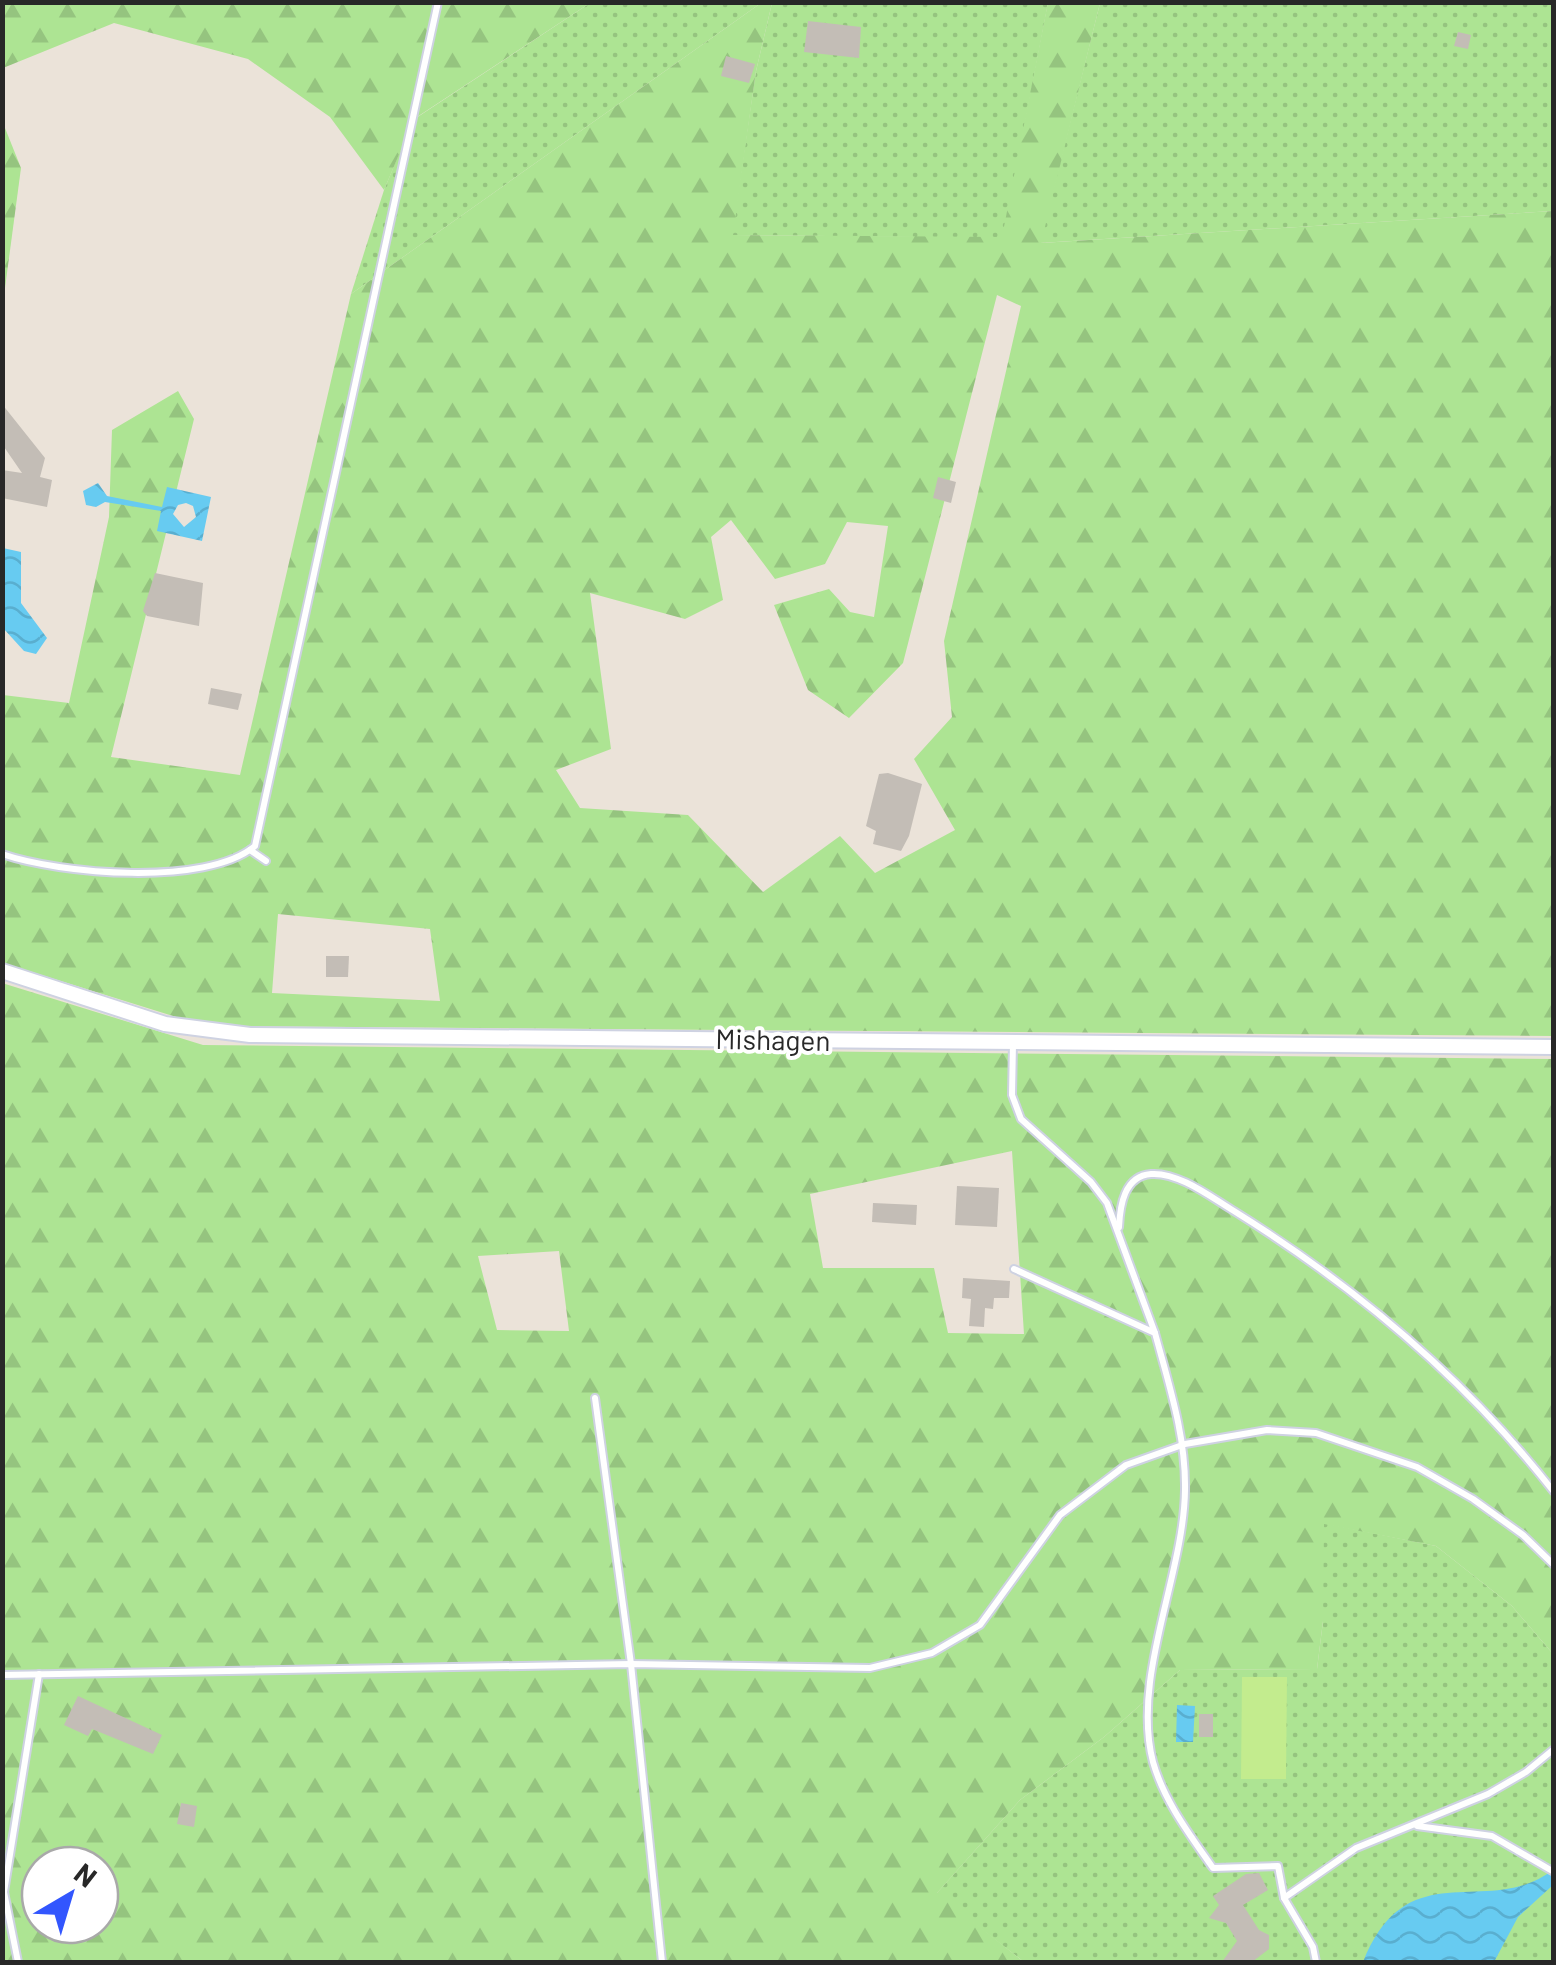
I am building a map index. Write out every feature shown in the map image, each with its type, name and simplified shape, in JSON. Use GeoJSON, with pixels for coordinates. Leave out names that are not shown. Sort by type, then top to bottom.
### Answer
{"type":"FeatureCollection","features":[{"type":"Feature","properties":{"kind":"street","name":"Mishagen"},"geometry":{"type":"LineString","coordinates":[[2,971],[151,1020],[221,1033],[1554,1046]]}},
{"type":"Feature","properties":{"kind":"lane"},"geometry":{"type":"LineString","coordinates":[[2,854],[36,865],[108,872],[195,868],[242,857],[260,834],[438,2]]}},
{"type":"Feature","properties":{"kind":"lane"},"geometry":{"type":"LineString","coordinates":[[250,850],[266,862]]}},
{"type":"Feature","properties":{"kind":"lane"},"geometry":{"type":"LineString","coordinates":[[1013,1042],[1012,1095],[1021,1119],[1091,1182],[1119,1227],[1155,1333],[1184,1444],[1186,1494],[1151,1690],[1153,1761],[1167,1796],[1213,1868],[1278,1866],[1284,1898],[1313,1947],[1316,1962]]}},
{"type":"Feature","properties":{"kind":"lane"},"geometry":{"type":"LineString","coordinates":[[1119,1227],[1126,1190],[1151,1174],[1185,1183],[1215,1200],[1309,1261],[1398,1329],[1497,1424],[1554,1492]]}},
{"type":"Feature","properties":{"kind":"lane"},"geometry":{"type":"LineString","coordinates":[[1014,1269],[1155,1333]]}},
{"type":"Feature","properties":{"kind":"lane"},"geometry":{"type":"LineString","coordinates":[[595,1398],[631,1664],[662,1962]]}},
{"type":"Feature","properties":{"kind":"lane"},"geometry":{"type":"LineString","coordinates":[[2,1675],[631,1664],[870,1668],[932,1653],[980,1625],[1060,1515],[1126,1465],[1184,1444],[1268,1430],[1316,1434],[1366,1447],[1417,1468],[1474,1499],[1523,1535],[1554,1565]]}},
{"type":"Feature","properties":{"kind":"lane"},"geometry":{"type":"LineString","coordinates":[[18,1962],[4,1892],[39,1674]]}},
{"type":"Feature","properties":{"kind":"lane"},"geometry":{"type":"LineString","coordinates":[[1284,1898],[1356,1848],[1488,1794],[1526,1772],[1554,1749]]}},
{"type":"Feature","properties":{"kind":"lane"},"geometry":{"type":"LineString","coordinates":[[1416,1826],[1492,1836],[1552,1871]]}},
{"type":"Feature","properties":{"kind":"green space"},"geometry":{"type":"Polygon","coordinates":[[[1048,2],[1100,3],[1041,243],[1553,211],[1553,1036],[205,1026],[3,963],[3,695],[69,703],[109,517],[112,430],[178,391],[194,419],[111,757],[240,775],[351,294],[761,3],[772,3],[756,71],[733,235],[1002,237],[1048,2]],[[997,295],[903,663],[849,718],[808,690],[774,605],[829,589],[850,612],[874,617],[888,526],[847,522],[825,564],[775,579],[731,520],[711,537],[723,600],[685,619],[590,593],[611,749],[556,770],[580,808],[688,815],[763,892],[840,836],[875,873],[955,830],[914,759],[952,717],[944,641],[1021,306],[997,295]],[[278,914],[272,993],[440,1001],[430,929],[278,914]]]}},
{"type":"Feature","properties":{"kind":"green space"},"geometry":{"type":"Polygon","coordinates":[[[3,3],[590,3],[414,119],[384,190],[330,117],[248,59],[114,23],[3,68],[3,3]]]}},
{"type":"Feature","properties":{"kind":"green space"},"geometry":{"type":"Polygon","coordinates":[[[590,3],[761,3],[351,294],[384,190],[413,120],[590,3]]]}},
{"type":"Feature","properties":{"kind":"green space"},"geometry":{"type":"Polygon","coordinates":[[[772,3],[1048,3],[1003,238],[732,235],[756,71],[772,3]]]}},
{"type":"Feature","properties":{"kind":"green space"},"geometry":{"type":"Polygon","coordinates":[[[1100,3],[1553,3],[1553,211],[1040,243],[1100,3]]]}},
{"type":"Feature","properties":{"kind":"green space"},"geometry":{"type":"Polygon","coordinates":[[[3,123],[21,168],[3,303],[3,123]]]}},
{"type":"Feature","properties":{"kind":"green space"},"geometry":{"type":"Polygon","coordinates":[[[2,983],[203,1045],[1553,1059],[1553,1654],[1512,1606],[1436,1546],[1324,1524],[1323,1621],[1317,1669],[1180,1670],[1104,1737],[1020,1800],[937,1893],[1024,1962],[3,1962],[2,983]],[[1012,1151],[810,1194],[823,1268],[934,1268],[948,1333],[1024,1334],[1012,1151]],[[559,1251],[478,1256],[497,1330],[569,1331],[559,1251]]]}},
{"type":"Feature","properties":{"kind":"green space"},"geometry":{"type":"Polygon","coordinates":[[[1323,1523],[1436,1546],[1512,1606],[1553,1654],[1553,1962],[1024,1962],[936,1894],[1020,1800],[1104,1737],[1180,1670],[1317,1669],[1323,1621],[1323,1523]]]}},
{"type":"Feature","properties":{"kind":"green space"},"geometry":{"type":"Polygon","coordinates":[[[1242,1677],[1287,1677],[1286,1779],[1241,1779],[1242,1677]]]}},
{"type":"Feature","properties":{"kind":"water"},"geometry":{"type":"Polygon","coordinates":[[[98,483],[107,496],[162,507],[167,487],[211,497],[202,541],[157,531],[161,511],[105,502],[96,507],[86,505],[83,491],[98,483]],[[178,505],[173,514],[184,527],[196,517],[193,506],[178,505]]]}},
{"type":"Feature","properties":{"kind":"water"},"geometry":{"type":"Polygon","coordinates":[[[3,548],[21,552],[21,603],[47,638],[36,654],[24,651],[3,628],[3,548]]]}},
{"type":"Feature","properties":{"kind":"water"},"geometry":{"type":"Polygon","coordinates":[[[1177,1705],[1195,1706],[1193,1742],[1176,1742],[1177,1705]]]}},
{"type":"Feature","properties":{"kind":"water"},"geometry":{"type":"Polygon","coordinates":[[[1553,1870],[1553,1885],[1518,1917],[1494,1962],[1363,1962],[1381,1928],[1402,1907],[1425,1897],[1527,1884],[1553,1870]]]}},
{"type":"Feature","properties":{"kind":"building"},"geometry":{"type":"Polygon","coordinates":[[[808,21],[861,27],[859,58],[804,52],[808,21]]]}},
{"type":"Feature","properties":{"kind":"building"},"geometry":{"type":"Polygon","coordinates":[[[1458,32],[1471,35],[1468,49],[1454,46],[1458,32]]]}},
{"type":"Feature","properties":{"kind":"building"},"geometry":{"type":"Polygon","coordinates":[[[726,56],[755,64],[749,83],[721,76],[726,56]]]}},
{"type":"Feature","properties":{"kind":"building"},"geometry":{"type":"Polygon","coordinates":[[[2,404],[45,458],[40,477],[52,480],[47,507],[2,498],[2,470],[22,473],[2,444],[2,404]]]}},
{"type":"Feature","properties":{"kind":"building"},"geometry":{"type":"Polygon","coordinates":[[[938,477],[956,482],[951,503],[933,498],[938,477]]]}},
{"type":"Feature","properties":{"kind":"building"},"geometry":{"type":"Polygon","coordinates":[[[155,573],[203,583],[199,626],[147,616],[143,611],[155,573]]]}},
{"type":"Feature","properties":{"kind":"building"},"geometry":{"type":"Polygon","coordinates":[[[211,688],[242,694],[238,710],[208,704],[211,688]]]}},
{"type":"Feature","properties":{"kind":"building"},"geometry":{"type":"Polygon","coordinates":[[[888,773],[922,784],[909,836],[901,851],[873,844],[876,831],[866,826],[879,774],[888,773]]]}},
{"type":"Feature","properties":{"kind":"building"},"geometry":{"type":"Polygon","coordinates":[[[326,956],[349,956],[348,977],[326,977],[326,956]]]}},
{"type":"Feature","properties":{"kind":"building"},"geometry":{"type":"Polygon","coordinates":[[[957,1186],[999,1188],[997,1227],[955,1225],[957,1186]]]}},
{"type":"Feature","properties":{"kind":"building"},"geometry":{"type":"Polygon","coordinates":[[[873,1203],[917,1205],[916,1225],[872,1222],[873,1203]]]}},
{"type":"Feature","properties":{"kind":"building"},"geometry":{"type":"Polygon","coordinates":[[[963,1278],[1010,1281],[1009,1298],[994,1298],[993,1309],[985,1308],[984,1327],[969,1326],[971,1299],[962,1298],[963,1278]]]}},
{"type":"Feature","properties":{"kind":"building"},"geometry":{"type":"Polygon","coordinates":[[[78,1696],[162,1735],[153,1754],[92,1729],[88,1736],[64,1725],[78,1696]]]}},
{"type":"Feature","properties":{"kind":"building"},"geometry":{"type":"Polygon","coordinates":[[[1199,1714],[1213,1714],[1213,1737],[1199,1737],[1199,1714]]]}},
{"type":"Feature","properties":{"kind":"building"},"geometry":{"type":"Polygon","coordinates":[[[181,1803],[197,1806],[194,1827],[177,1824],[181,1803]]]}},
{"type":"Feature","properties":{"kind":"building"},"geometry":{"type":"Polygon","coordinates":[[[1259,1873],[1268,1890],[1243,1905],[1259,1930],[1269,1935],[1269,1949],[1252,1962],[1222,1962],[1237,1941],[1226,1923],[1209,1918],[1219,1905],[1213,1896],[1246,1874],[1259,1873]]]}}]}
